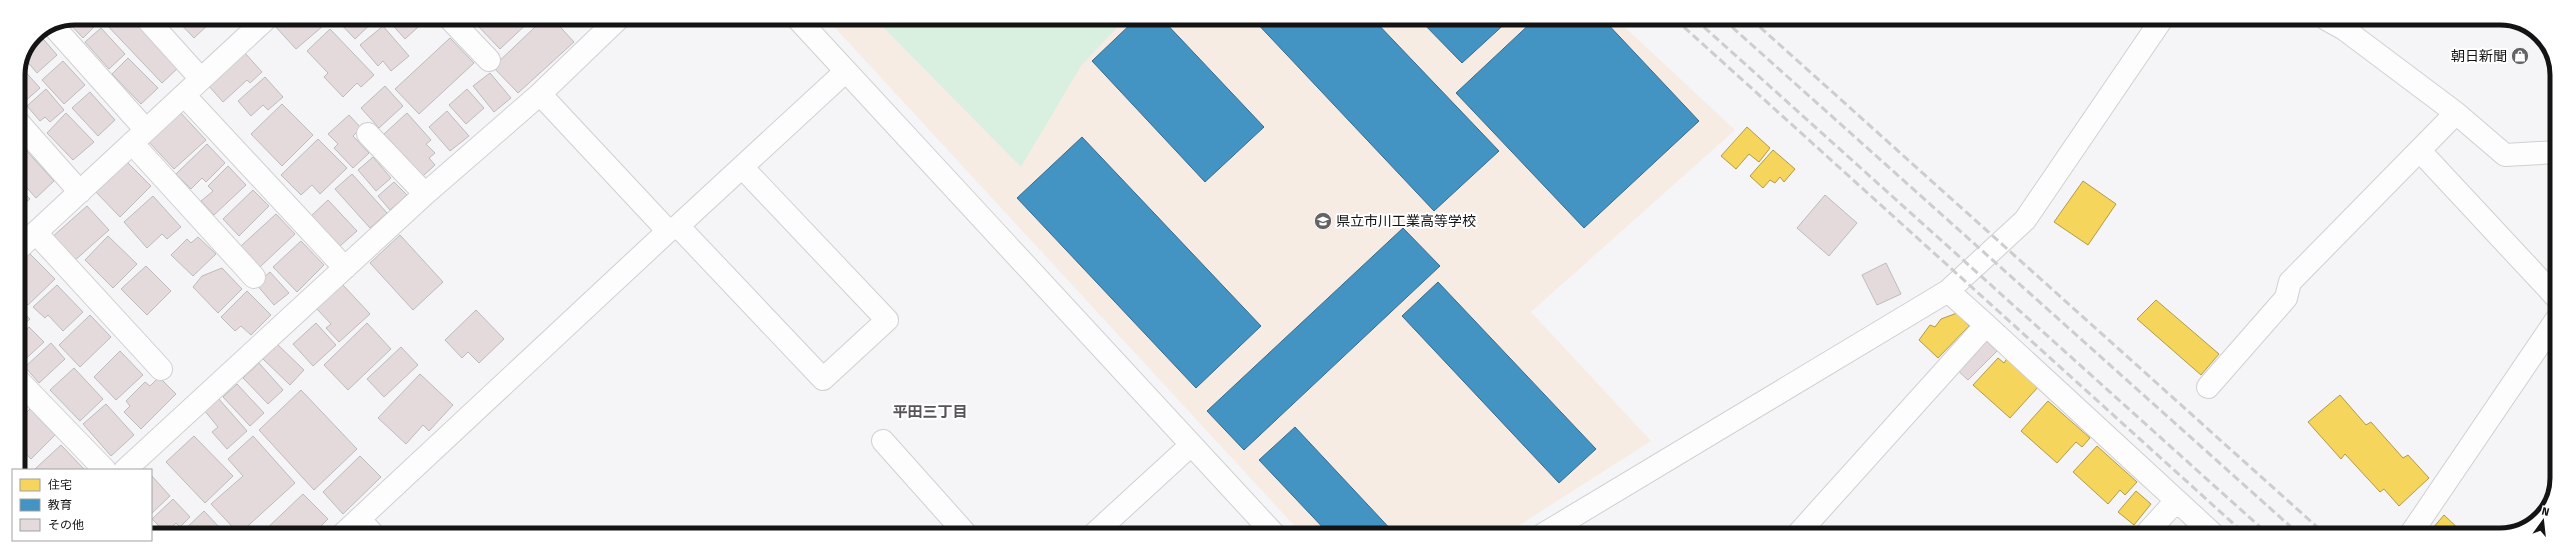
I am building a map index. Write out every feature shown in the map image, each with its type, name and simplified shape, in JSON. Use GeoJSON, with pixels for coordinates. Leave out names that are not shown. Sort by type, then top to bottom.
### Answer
{"type":"FeatureCollection","features":[{"type":"Feature","properties":{"kind":"street"},"geometry":{"type":"LineString","coordinates":[[152,25],[201,79]]}},
{"type":"Feature","properties":{"kind":"street"},"geometry":{"type":"LineString","coordinates":[[25,243],[259,25]]}},
{"type":"Feature","properties":{"kind":"street"},"geometry":{"type":"LineString","coordinates":[[456,25],[489,60]]}},
{"type":"Feature","properties":{"kind":"street"},"geometry":{"type":"LineString","coordinates":[[126,469],[425,194],[540,94],[612,25]]}},
{"type":"Feature","properties":{"kind":"street"},"geometry":{"type":"LineString","coordinates":[[803,25],[1268,528]]}},
{"type":"Feature","properties":{"kind":"street"},"geometry":{"type":"LineString","coordinates":[[1554,528],[1948,291],[2025,220],[2158,25]]}},
{"type":"Feature","properties":{"kind":"street"},"geometry":{"type":"LineString","coordinates":[[2338,25],[2456,113],[2505,155],[2550,152]]}},
{"type":"Feature","properties":{"kind":"street"},"geometry":{"type":"LineString","coordinates":[[56,29],[139,137],[254,277]]}},
{"type":"Feature","properties":{"kind":"street"},"geometry":{"type":"LineString","coordinates":[[366,526],[673,228],[846,71]]}},
{"type":"Feature","properties":{"kind":"street"},"geometry":{"type":"LineString","coordinates":[[540,94],[823,379],[887,320],[742,167]]}},
{"type":"Feature","properties":{"kind":"street"},"geometry":{"type":"LineString","coordinates":[[184,95],[345,268]]}},
{"type":"Feature","properties":{"kind":"street"},"geometry":{"type":"LineString","coordinates":[[2208,387],[2286,298],[2290,282],[2456,113]]}},
{"type":"Feature","properties":{"kind":"street"},"geometry":{"type":"LineString","coordinates":[[25,130],[80,192]]}},
{"type":"Feature","properties":{"kind":"street"},"geometry":{"type":"LineString","coordinates":[[368,134],[425,194]]}},
{"type":"Feature","properties":{"kind":"street"},"geometry":{"type":"LineString","coordinates":[[2420,151],[2550,291]]}},
{"type":"Feature","properties":{"kind":"street"},"geometry":{"type":"LineString","coordinates":[[36,233],[161,369]]}},
{"type":"Feature","properties":{"kind":"street"},"geometry":{"type":"LineString","coordinates":[[1948,291],[1986,324],[2206,528]]}},
{"type":"Feature","properties":{"kind":"street"},"geometry":{"type":"LineString","coordinates":[[1803,528],[1986,324]]}},
{"type":"Feature","properties":{"kind":"street"},"geometry":{"type":"LineString","coordinates":[[2415,528],[2550,329]]}},
{"type":"Feature","properties":{"kind":"street"},"geometry":{"type":"LineString","coordinates":[[25,387],[104,469]]}},
{"type":"Feature","properties":{"kind":"street"},"geometry":{"type":"LineString","coordinates":[[884,441],[961,528]]}},
{"type":"Feature","properties":{"kind":"street"},"geometry":{"type":"LineString","coordinates":[[1101,528],[1191,445]]}},
{"type":"Feature","properties":{"kind":"street"},"geometry":{"type":"LineString","coordinates":[[2151,528],[2176,501]]}},
{"type":"Feature","properties":{"kind":"shaded area","name":"県立市川工業高等学校"},"geometry":{"type":"Polygon","coordinates":[[[832,25],[1622,25],[1735,130],[1531,312],[1651,441],[1515,528],[1296,528],[832,25]]]}},
{"type":"Feature","properties":{"kind":"green space"},"geometry":{"type":"Polygon","coordinates":[[[881,25],[1119,25],[1081,66],[1021,167],[881,25]]]}},
{"type":"Feature","properties":{"kind":"building: 住宅"},"geometry":{"type":"Polygon","coordinates":[[[1747,127],[1770,148],[1759,162],[1749,154],[1736,169],[1721,156],[1747,127]]]}},
{"type":"Feature","properties":{"kind":"building: 住宅"},"geometry":{"type":"Polygon","coordinates":[[[1773,150],[1795,169],[1784,182],[1780,177],[1775,183],[1770,180],[1763,188],[1750,176],[1773,150]]]}},
{"type":"Feature","properties":{"kind":"building: 住宅"},"geometry":{"type":"Polygon","coordinates":[[[2083,181],[2116,204],[2088,245],[2054,222],[2083,181]]]}},
{"type":"Feature","properties":{"kind":"building: 住宅"},"geometry":{"type":"Polygon","coordinates":[[[2156,300],[2219,354],[2201,375],[2137,319],[2156,300]]]}},
{"type":"Feature","properties":{"kind":"building: 住宅"},"geometry":{"type":"Polygon","coordinates":[[[1957,313],[1969,326],[1938,358],[1919,340],[1930,325],[1935,327],[1941,319],[1957,313]]]}},
{"type":"Feature","properties":{"kind":"building: 住宅"},"geometry":{"type":"Polygon","coordinates":[[[2008,357],[2039,386],[2010,418],[1973,385],[1998,358],[2004,363],[2008,357]]]}},
{"type":"Feature","properties":{"kind":"building: 住宅"},"geometry":{"type":"Polygon","coordinates":[[[2340,395],[2366,425],[2371,422],[2403,458],[2408,455],[2429,478],[2399,506],[2384,489],[2380,492],[2345,454],[2341,459],[2308,422],[2340,395]]]}},
{"type":"Feature","properties":{"kind":"building: 住宅"},"geometry":{"type":"Polygon","coordinates":[[[2048,401],[2090,438],[2082,447],[2076,442],[2057,463],[2021,431],[2048,401]]]}},
{"type":"Feature","properties":{"kind":"building: 住宅"},"geometry":{"type":"Polygon","coordinates":[[[2097,446],[2137,482],[2125,495],[2120,490],[2108,504],[2073,472],[2097,446]]]}},
{"type":"Feature","properties":{"kind":"building: 住宅"},"geometry":{"type":"Polygon","coordinates":[[[2136,491],[2151,504],[2134,525],[2118,512],[2136,491]]]}},
{"type":"Feature","properties":{"kind":"building: 住宅"},"geometry":{"type":"Polygon","coordinates":[[[2444,515],[2458,528],[2433,528],[2444,515]]]}},
{"type":"Feature","properties":{"kind":"building: 教育"},"geometry":{"type":"Polygon","coordinates":[[[1130,25],[1168,25],[1264,127],[1205,182],[1092,61],[1130,25]]]}},
{"type":"Feature","properties":{"kind":"building: 教育"},"geometry":{"type":"Polygon","coordinates":[[[1259,25],[1379,25],[1499,151],[1434,211],[1259,25]]]}},
{"type":"Feature","properties":{"kind":"building: 教育"},"geometry":{"type":"Polygon","coordinates":[[[1425,25],[1503,25],[1462,63],[1425,25]]]}},
{"type":"Feature","properties":{"kind":"building: 教育"},"geometry":{"type":"Polygon","coordinates":[[[1529,25],[1609,25],[1699,121],[1584,228],[1456,93],[1529,25]]]}},
{"type":"Feature","properties":{"kind":"building: 教育"},"geometry":{"type":"Polygon","coordinates":[[[1082,137],[1261,326],[1196,388],[1017,198],[1082,137]]]}},
{"type":"Feature","properties":{"kind":"building: 教育"},"geometry":{"type":"Polygon","coordinates":[[[1403,228],[1440,266],[1244,450],[1207,411],[1403,228]]]}},
{"type":"Feature","properties":{"kind":"building: 教育"},"geometry":{"type":"Polygon","coordinates":[[[1438,282],[1596,449],[1559,483],[1402,316],[1438,282]]]}},
{"type":"Feature","properties":{"kind":"building: 教育"},"geometry":{"type":"Polygon","coordinates":[[[1295,427],[1389,528],[1323,528],[1259,460],[1295,427]]]}},
{"type":"Feature","properties":{"kind":"building: その他"},"geometry":{"type":"Polygon","coordinates":[[[71,25],[96,25],[83,38],[71,25]]]}},
{"type":"Feature","properties":{"kind":"building: その他"},"geometry":{"type":"Polygon","coordinates":[[[107,25],[140,25],[179,67],[162,83],[107,25]]]}},
{"type":"Feature","properties":{"kind":"building: その他"},"geometry":{"type":"Polygon","coordinates":[[[182,25],[208,25],[194,38],[182,25]]]}},
{"type":"Feature","properties":{"kind":"building: その他"},"geometry":{"type":"Polygon","coordinates":[[[274,25],[323,26],[296,49],[274,25]]]}},
{"type":"Feature","properties":{"kind":"building: その他"},"geometry":{"type":"Polygon","coordinates":[[[342,25],[370,25],[355,39],[342,25]]]}},
{"type":"Feature","properties":{"kind":"building: その他"},"geometry":{"type":"Polygon","coordinates":[[[392,25],[420,25],[405,39],[392,25]]]}},
{"type":"Feature","properties":{"kind":"building: その他"},"geometry":{"type":"Polygon","coordinates":[[[477,25],[526,25],[500,49],[477,25]]]}},
{"type":"Feature","properties":{"kind":"building: その他"},"geometry":{"type":"Polygon","coordinates":[[[532,25],[558,25],[574,42],[518,93],[493,67],[535,27],[532,25]]]}},
{"type":"Feature","properties":{"kind":"building: その他"},"geometry":{"type":"Polygon","coordinates":[[[383,26],[409,56],[391,71],[383,61],[378,66],[360,45],[383,26]]]}},
{"type":"Feature","properties":{"kind":"building: その他"},"geometry":{"type":"Polygon","coordinates":[[[101,28],[125,54],[109,69],[85,42],[101,28]]]}},
{"type":"Feature","properties":{"kind":"building: その他"},"geometry":{"type":"Polygon","coordinates":[[[330,29],[374,75],[361,87],[357,83],[343,97],[324,77],[328,73],[307,51],[330,29]]]}},
{"type":"Feature","properties":{"kind":"building: その他"},"geometry":{"type":"Polygon","coordinates":[[[42,38],[57,55],[37,73],[27,62],[33,47],[42,38]]]}},
{"type":"Feature","properties":{"kind":"building: その他"},"geometry":{"type":"Polygon","coordinates":[[[450,38],[474,63],[419,114],[395,89],[450,38]]]}},
{"type":"Feature","properties":{"kind":"building: その他"},"geometry":{"type":"Polygon","coordinates":[[[244,52],[262,72],[250,83],[247,80],[223,102],[208,85],[244,52]]]}},
{"type":"Feature","properties":{"kind":"building: その他"},"geometry":{"type":"Polygon","coordinates":[[[128,58],[158,88],[141,104],[112,74],[128,58]]]}},
{"type":"Feature","properties":{"kind":"building: その他"},"geometry":{"type":"Polygon","coordinates":[[[63,61],[85,85],[64,104],[42,80],[63,61]]]}},
{"type":"Feature","properties":{"kind":"building: その他"},"geometry":{"type":"Polygon","coordinates":[[[25,72],[40,88],[25,101],[25,72]]]}},
{"type":"Feature","properties":{"kind":"building: その他"},"geometry":{"type":"Polygon","coordinates":[[[490,73],[511,98],[494,112],[473,86],[490,73]]]}},
{"type":"Feature","properties":{"kind":"building: その他"},"geometry":{"type":"Polygon","coordinates":[[[265,77],[283,97],[268,110],[263,105],[251,116],[238,101],[265,77]]]}},
{"type":"Feature","properties":{"kind":"building: その他"},"geometry":{"type":"Polygon","coordinates":[[[385,86],[403,106],[379,128],[361,108],[385,86]]]}},
{"type":"Feature","properties":{"kind":"building: その他"},"geometry":{"type":"Polygon","coordinates":[[[46,89],[64,110],[50,122],[45,117],[40,121],[27,106],[46,89]]]}},
{"type":"Feature","properties":{"kind":"building: その他"},"geometry":{"type":"Polygon","coordinates":[[[467,89],[484,108],[466,124],[449,105],[467,89]]]}},
{"type":"Feature","properties":{"kind":"building: その他"},"geometry":{"type":"Polygon","coordinates":[[[90,92],[115,120],[98,136],[72,108],[90,92]]]}},
{"type":"Feature","properties":{"kind":"building: その他"},"geometry":{"type":"Polygon","coordinates":[[[282,104],[313,135],[282,166],[251,134],[282,104]]]}},
{"type":"Feature","properties":{"kind":"building: その他"},"geometry":{"type":"Polygon","coordinates":[[[179,111],[206,140],[174,169],[148,141],[179,111]]]}},
{"type":"Feature","properties":{"kind":"building: その他"},"geometry":{"type":"Polygon","coordinates":[[[447,111],[469,136],[450,151],[429,127],[447,111]]]}},
{"type":"Feature","properties":{"kind":"building: その他"},"geometry":{"type":"Polygon","coordinates":[[[66,113],[94,142],[73,160],[47,133],[66,113]]]}},
{"type":"Feature","properties":{"kind":"building: その他"},"geometry":{"type":"Polygon","coordinates":[[[407,113],[431,140],[426,144],[435,153],[429,158],[435,165],[423,176],[384,134],[407,113]]]}},
{"type":"Feature","properties":{"kind":"building: その他"},"geometry":{"type":"Polygon","coordinates":[[[349,115],[361,128],[353,136],[369,153],[353,168],[334,148],[338,144],[328,134],[349,115]]]}},
{"type":"Feature","properties":{"kind":"building: その他"},"geometry":{"type":"Polygon","coordinates":[[[318,139],[347,168],[320,194],[312,185],[301,195],[281,175],[318,139]]]}},
{"type":"Feature","properties":{"kind":"building: その他"},"geometry":{"type":"Polygon","coordinates":[[[207,144],[225,163],[206,182],[202,178],[191,189],[176,174],[207,144]]]}},
{"type":"Feature","properties":{"kind":"building: その他"},"geometry":{"type":"Polygon","coordinates":[[[25,149],[54,181],[36,198],[25,186],[25,149]]]}},
{"type":"Feature","properties":{"kind":"building: その他"},"geometry":{"type":"Polygon","coordinates":[[[373,157],[391,178],[376,191],[358,170],[373,157]]]}},
{"type":"Feature","properties":{"kind":"building: その他"},"geometry":{"type":"Polygon","coordinates":[[[125,160],[151,186],[120,217],[95,191],[125,160]]]}},
{"type":"Feature","properties":{"kind":"building: その他"},"geometry":{"type":"Polygon","coordinates":[[[228,166],[246,185],[214,215],[201,201],[213,191],[208,186],[228,166]]]}},
{"type":"Feature","properties":{"kind":"building: その他"},"geometry":{"type":"Polygon","coordinates":[[[352,174],[387,213],[370,228],[335,189],[352,174]]]}},
{"type":"Feature","properties":{"kind":"building: その他"},"geometry":{"type":"Polygon","coordinates":[[[394,182],[407,195],[390,210],[378,196],[394,182]]]}},
{"type":"Feature","properties":{"kind":"building: その他"},"geometry":{"type":"Polygon","coordinates":[[[253,190],[269,206],[239,236],[223,219],[253,190]]]}},
{"type":"Feature","properties":{"kind":"building: その他"},"geometry":{"type":"Polygon","coordinates":[[[25,194],[30,199],[25,203],[25,194]]]}},
{"type":"Feature","properties":{"kind":"building: その他"},"geometry":{"type":"Polygon","coordinates":[[[1825,195],[1857,223],[1829,256],[1797,228],[1825,195]]]}},
{"type":"Feature","properties":{"kind":"building: その他"},"geometry":{"type":"Polygon","coordinates":[[[153,196],[181,227],[167,239],[162,234],[147,248],[124,222],[153,196]]]}},
{"type":"Feature","properties":{"kind":"building: その他"},"geometry":{"type":"Polygon","coordinates":[[[328,200],[357,231],[340,246],[311,216],[328,200]]]}},
{"type":"Feature","properties":{"kind":"building: その他"},"geometry":{"type":"Polygon","coordinates":[[[87,206],[109,230],[73,262],[51,238],[87,206]]]}},
{"type":"Feature","properties":{"kind":"building: その他"},"geometry":{"type":"Polygon","coordinates":[[[276,214],[295,234],[260,267],[241,246],[276,214]]]}},
{"type":"Feature","properties":{"kind":"building: その他"},"geometry":{"type":"Polygon","coordinates":[[[400,235],[443,282],[413,310],[370,263],[400,235]]]}},
{"type":"Feature","properties":{"kind":"building: その他"},"geometry":{"type":"Polygon","coordinates":[[[108,236],[137,264],[113,288],[85,260],[108,236]]]}},
{"type":"Feature","properties":{"kind":"building: その他"},"geometry":{"type":"Polygon","coordinates":[[[198,237],[216,254],[193,276],[171,255],[187,239],[191,243],[198,237]]]}},
{"type":"Feature","properties":{"kind":"building: その他"},"geometry":{"type":"Polygon","coordinates":[[[301,241],[324,265],[297,292],[273,267],[301,241]]]}},
{"type":"Feature","properties":{"kind":"building: その他"},"geometry":{"type":"Polygon","coordinates":[[[27,251],[55,279],[28,305],[25,302],[25,253],[27,251]]]}},
{"type":"Feature","properties":{"kind":"building: その他"},"geometry":{"type":"Polygon","coordinates":[[[1886,263],[1901,294],[1877,305],[1862,275],[1886,263]]]}},
{"type":"Feature","properties":{"kind":"building: その他"},"geometry":{"type":"Polygon","coordinates":[[[146,266],[171,291],[147,315],[121,289],[146,266]]]}},
{"type":"Feature","properties":{"kind":"building: その他"},"geometry":{"type":"Polygon","coordinates":[[[222,268],[242,289],[218,313],[193,287],[202,276],[222,268]]]}},
{"type":"Feature","properties":{"kind":"building: その他"},"geometry":{"type":"Polygon","coordinates":[[[270,272],[289,293],[274,305],[256,284],[270,272]]]}},
{"type":"Feature","properties":{"kind":"building: その他"},"geometry":{"type":"Polygon","coordinates":[[[342,284],[370,314],[339,342],[326,328],[331,324],[316,308],[342,284]]]}},
{"type":"Feature","properties":{"kind":"building: その他"},"geometry":{"type":"Polygon","coordinates":[[[57,285],[83,312],[63,331],[48,315],[45,318],[33,307],[57,285]]]}},
{"type":"Feature","properties":{"kind":"building: その他"},"geometry":{"type":"Polygon","coordinates":[[[247,291],[271,315],[251,335],[241,326],[235,331],[221,317],[247,291]]]}},
{"type":"Feature","properties":{"kind":"building: その他"},"geometry":{"type":"Polygon","coordinates":[[[476,310],[504,339],[479,363],[468,352],[462,358],[445,340],[476,310]]]}},
{"type":"Feature","properties":{"kind":"building: その他"},"geometry":{"type":"Polygon","coordinates":[[[25,314],[30,319],[25,324],[25,314]]]}},
{"type":"Feature","properties":{"kind":"building: その他"},"geometry":{"type":"Polygon","coordinates":[[[90,315],[111,337],[80,367],[59,345],[90,315]]]}},
{"type":"Feature","properties":{"kind":"building: その他"},"geometry":{"type":"Polygon","coordinates":[[[316,323],[336,345],[313,366],[293,344],[316,323]]]}},
{"type":"Feature","properties":{"kind":"building: その他"},"geometry":{"type":"Polygon","coordinates":[[[367,323],[391,349],[348,390],[324,365],[367,323]]]}},
{"type":"Feature","properties":{"kind":"building: その他"},"geometry":{"type":"Polygon","coordinates":[[[29,327],[44,342],[25,359],[25,331],[29,327]]]}},
{"type":"Feature","properties":{"kind":"building: その他"},"geometry":{"type":"Polygon","coordinates":[[[1983,338],[1997,351],[1968,380],[1954,367],[1983,338]]]}},
{"type":"Feature","properties":{"kind":"building: その他"},"geometry":{"type":"Polygon","coordinates":[[[51,343],[65,359],[39,383],[25,367],[51,343]]]}},
{"type":"Feature","properties":{"kind":"building: その他"},"geometry":{"type":"Polygon","coordinates":[[[277,344],[304,370],[290,385],[263,359],[277,344]]]}},
{"type":"Feature","properties":{"kind":"building: その他"},"geometry":{"type":"Polygon","coordinates":[[[401,347],[418,365],[384,397],[367,379],[401,347]]]}},
{"type":"Feature","properties":{"kind":"building: その他"},"geometry":{"type":"Polygon","coordinates":[[[120,351],[143,375],[116,400],[94,377],[120,351]]]}},
{"type":"Feature","properties":{"kind":"building: その他"},"geometry":{"type":"Polygon","coordinates":[[[259,363],[283,390],[268,404],[243,378],[259,363]]]}},
{"type":"Feature","properties":{"kind":"building: その他"},"geometry":{"type":"Polygon","coordinates":[[[74,368],[103,399],[80,421],[50,390],[74,368]]]}},
{"type":"Feature","properties":{"kind":"building: その他"},"geometry":{"type":"Polygon","coordinates":[[[420,374],[453,405],[429,431],[423,425],[406,444],[378,418],[420,374]]]}},
{"type":"Feature","properties":{"kind":"building: その他"},"geometry":{"type":"Polygon","coordinates":[[[159,377],[176,394],[141,429],[124,412],[130,406],[126,401],[145,382],[150,386],[159,377]]]}},
{"type":"Feature","properties":{"kind":"building: その他"},"geometry":{"type":"Polygon","coordinates":[[[237,384],[264,413],[250,426],[223,397],[237,384]]]}},
{"type":"Feature","properties":{"kind":"building: その他"},"geometry":{"type":"Polygon","coordinates":[[[301,390],[357,449],[314,490],[259,430],[301,390]]]}},
{"type":"Feature","properties":{"kind":"building: その他"},"geometry":{"type":"Polygon","coordinates":[[[218,398],[247,431],[227,449],[212,432],[218,427],[204,410],[218,398]]]}},
{"type":"Feature","properties":{"kind":"building: その他"},"geometry":{"type":"Polygon","coordinates":[[[106,404],[134,435],[111,456],[83,424],[106,404]]]}},
{"type":"Feature","properties":{"kind":"building: その他"},"geometry":{"type":"Polygon","coordinates":[[[30,409],[55,435],[31,459],[25,453],[25,414],[30,409]]]}},
{"type":"Feature","properties":{"kind":"building: その他"},"geometry":{"type":"Polygon","coordinates":[[[194,436],[233,476],[205,503],[166,462],[194,436]]]}},
{"type":"Feature","properties":{"kind":"building: その他"},"geometry":{"type":"Polygon","coordinates":[[[253,436],[295,483],[246,528],[233,528],[211,504],[243,476],[228,459],[253,436]]]}},
{"type":"Feature","properties":{"kind":"building: その他"},"geometry":{"type":"Polygon","coordinates":[[[61,445],[84,469],[35,469],[61,445]]]}},
{"type":"Feature","properties":{"kind":"building: その他"},"geometry":{"type":"Polygon","coordinates":[[[360,456],[381,477],[343,514],[323,492],[360,456]]]}},
{"type":"Feature","properties":{"kind":"building: その他"},"geometry":{"type":"Polygon","coordinates":[[[152,476],[170,496],[152,513],[152,476]]]}},
{"type":"Feature","properties":{"kind":"building: その他"},"geometry":{"type":"Polygon","coordinates":[[[303,494],[328,519],[319,528],[267,528],[303,494]]]}},
{"type":"Feature","properties":{"kind":"building: その他"},"geometry":{"type":"Polygon","coordinates":[[[173,499],[190,517],[180,527],[176,523],[171,528],[161,528],[152,519],[173,499]]]}},
{"type":"Feature","properties":{"kind":"building: その他"},"geometry":{"type":"Polygon","coordinates":[[[204,511],[220,528],[186,528],[204,511]]]}},
{"type":"Feature","properties":{"kind":"railway"},"geometry":{"type":"LineString","coordinates":[[1682,25],[2238,528]]}},
{"type":"Feature","properties":{"kind":"railway"},"geometry":{"type":"LineString","coordinates":[[1702,25],[2261,528]]}},
{"type":"Feature","properties":{"kind":"railway"},"geometry":{"type":"LineString","coordinates":[[1730,25],[2292,528]]}},
{"type":"Feature","properties":{"kind":"railway"},"geometry":{"type":"LineString","coordinates":[[1758,25],[2318,528]]}},
{"type":"Feature","properties":{"kind":"place","name":"朝日新聞"},"geometry":{"type":"Point","coordinates":[2520,56]}},
{"type":"Feature","properties":{"kind":"place","name":"県立市川工業高等学校"},"geometry":{"type":"Point","coordinates":[1323,221]}},
{"type":"Feature","properties":{"kind":"district","name":"平田三丁目"},"geometry":{"type":"Point","coordinates":[930,412]}}]}
